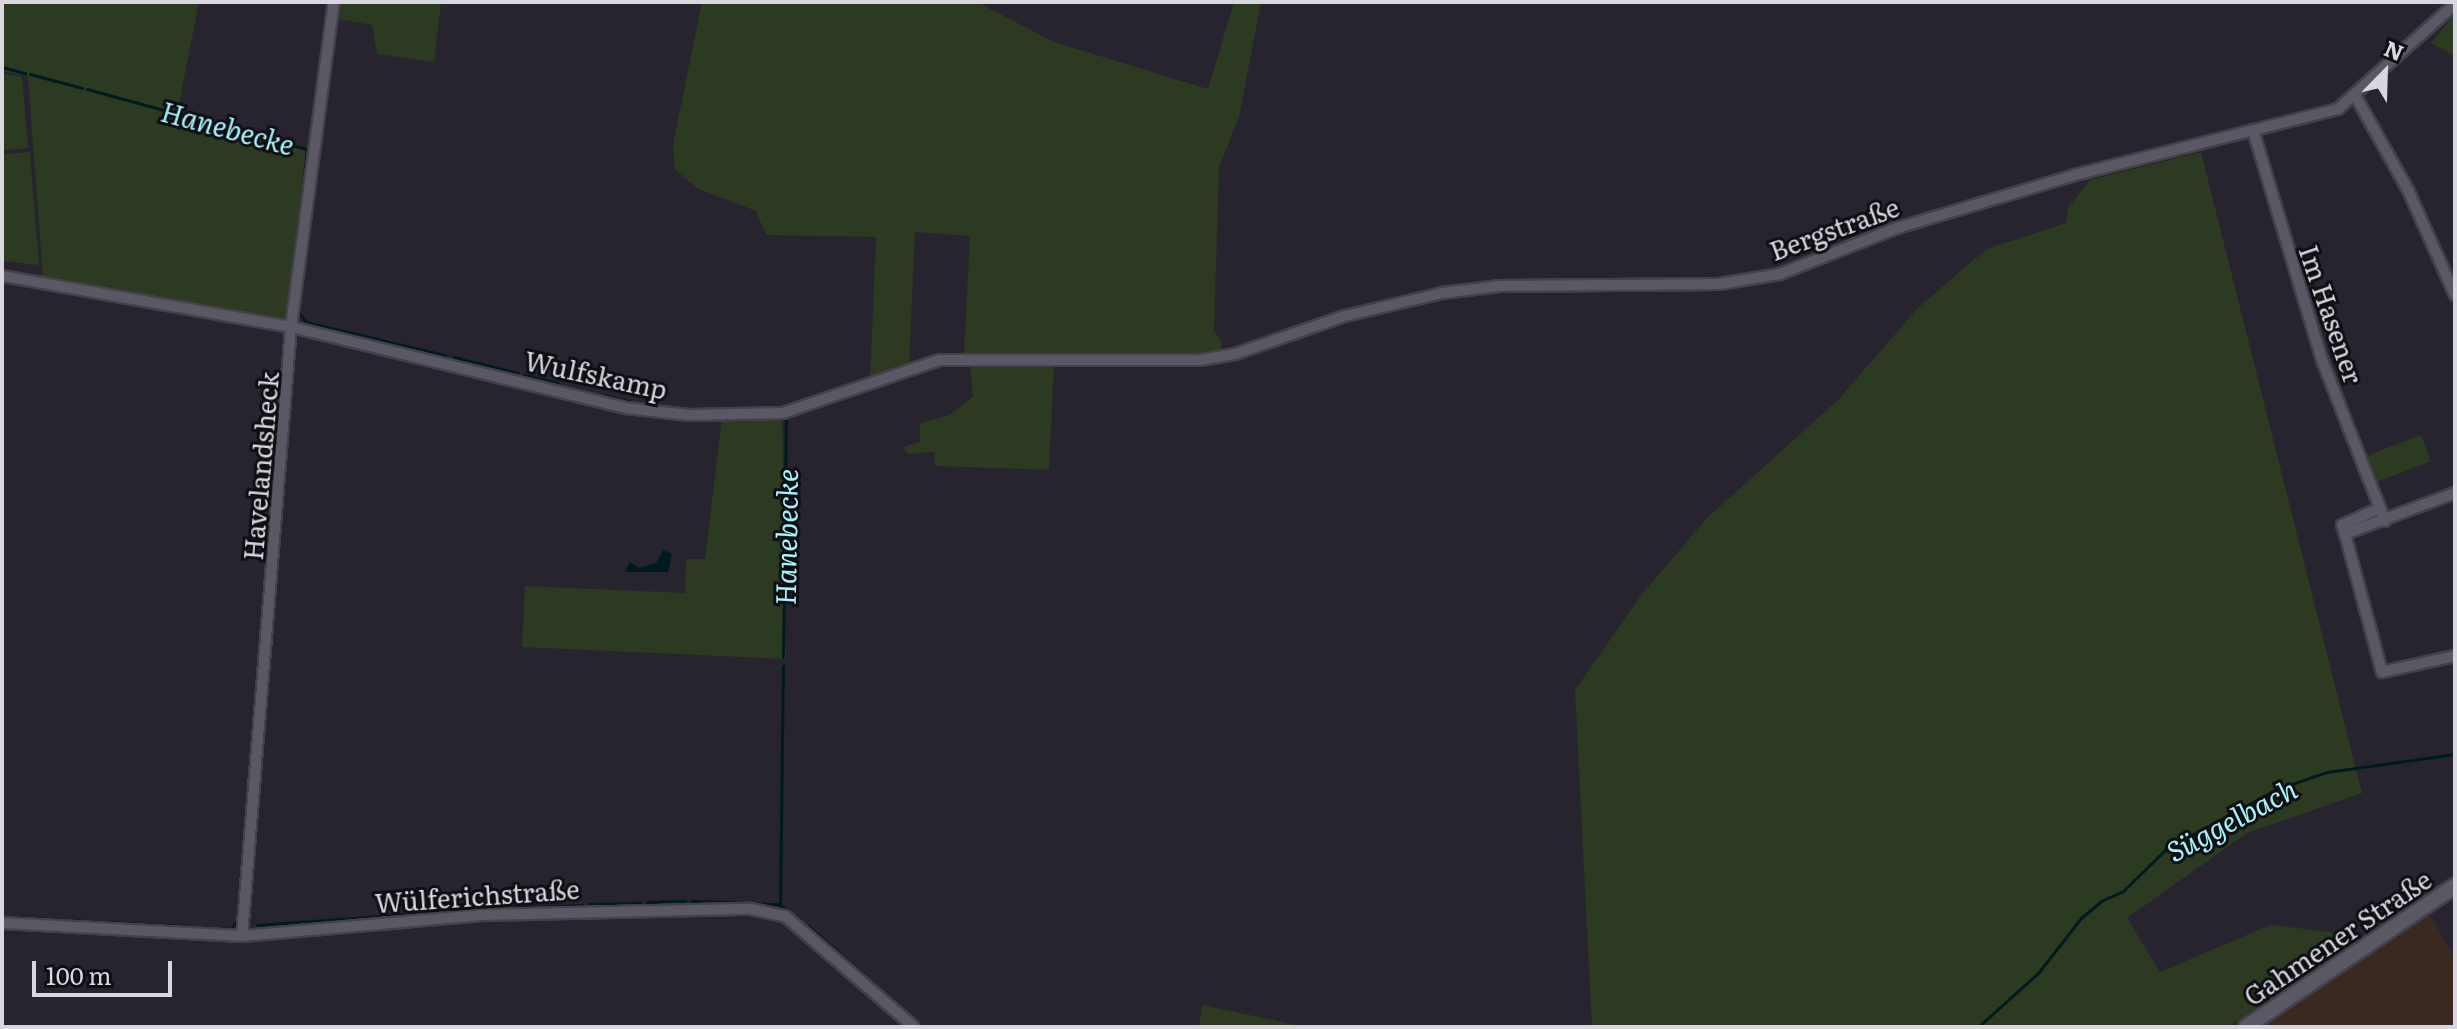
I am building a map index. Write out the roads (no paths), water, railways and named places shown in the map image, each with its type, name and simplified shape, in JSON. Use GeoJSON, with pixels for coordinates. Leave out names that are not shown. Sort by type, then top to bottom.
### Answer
{"type":"FeatureCollection","features":[{"type":"Feature","properties":{"kind":"main road","name":"Gahmener Straße"},"geometry":{"type":"LineString","coordinates":[[2246,1027],[2455,886]]}},
{"type":"Feature","properties":{"kind":"street","name":"Havelandsheck"},"geometry":{"type":"LineString","coordinates":[[242,936],[291,327],[334,2]]}},
{"type":"Feature","properties":{"kind":"street","name":"Bergstraße"},"geometry":{"type":"LineString","coordinates":[[1183,360],[1235,354],[1334,319],[1442,293],[1500,286],[1719,284],[1780,274],[1897,228],[2075,175],[2328,112],[2356,97],[2455,4]]}},
{"type":"Feature","properties":{"kind":"street"},"geometry":{"type":"LineString","coordinates":[[2356,97],[2401,176],[2455,295]]}},
{"type":"Feature","properties":{"kind":"street","name":"Im Hasener"},"geometry":{"type":"LineString","coordinates":[[2253,130],[2322,360],[2385,521]]}},
{"type":"Feature","properties":{"kind":"street","name":"Wulfskamp"},"geometry":{"type":"LineString","coordinates":[[2,276],[291,327],[626,408],[689,415],[783,413],[961,358],[1183,360]]}},
{"type":"Feature","properties":{"kind":"street"},"geometry":{"type":"LineString","coordinates":[[2345,534],[2455,493]]}},
{"type":"Feature","properties":{"kind":"street"},"geometry":{"type":"LineString","coordinates":[[2380,508],[2342,525],[2382,672],[2455,656]]}},
{"type":"Feature","properties":{"kind":"street","name":"Wülferichstraße"},"geometry":{"type":"LineString","coordinates":[[2,923],[242,936],[480,915],[751,909],[785,916],[914,1027]]}},
{"type":"Feature","properties":{"kind":"waterway","name":"Hanebecke"},"geometry":{"type":"LineString","coordinates":[[2,67],[25,73]]}},
{"type":"Feature","properties":{"kind":"waterway","name":"Hanebecke"},"geometry":{"type":"LineString","coordinates":[[30,74],[82,88]]}},
{"type":"Feature","properties":{"kind":"waterway","name":"Hanebecke"},"geometry":{"type":"LineString","coordinates":[[87,89],[307,149],[300,212]]}},
{"type":"Feature","properties":{"kind":"waterway","name":"Hanebecke"},"geometry":{"type":"LineString","coordinates":[[288,311],[299,220]]}},
{"type":"Feature","properties":{"kind":"waterway","name":"Hanebecke"},"geometry":{"type":"LineString","coordinates":[[298,312],[306,322],[445,355]]}},
{"type":"Feature","properties":{"kind":"waterway","name":"Hanebecke"},"geometry":{"type":"LineString","coordinates":[[454,357],[518,373]]}},
{"type":"Feature","properties":{"kind":"waterway","name":"Hanebecke"},"geometry":{"type":"LineString","coordinates":[[524,375],[558,383]]}},
{"type":"Feature","properties":{"kind":"waterway","name":"Hanebecke"},"geometry":{"type":"LineString","coordinates":[[603,395],[632,402]]}},
{"type":"Feature","properties":{"kind":"waterway","name":"Hanebecke"},"geometry":{"type":"LineString","coordinates":[[639,403],[651,406]]}},
{"type":"Feature","properties":{"kind":"waterway","name":"Hanebecke"},"geometry":{"type":"LineString","coordinates":[[685,409],[734,408]]}},
{"type":"Feature","properties":{"kind":"waterway","name":"Hanebecke"},"geometry":{"type":"LineString","coordinates":[[742,408],[759,408]]}},
{"type":"Feature","properties":{"kind":"waterway","name":"Hanebecke"},"geometry":{"type":"LineString","coordinates":[[783,657],[786,417]]}},
{"type":"Feature","properties":{"kind":"waterway","name":"Hanebecke"},"geometry":{"type":"LineString","coordinates":[[780,906],[783,666]]}},
{"type":"Feature","properties":{"kind":"waterway","name":"Süggelbach"},"geometry":{"type":"LineString","coordinates":[[1978,1027],[2038,973],[2081,918],[2101,901],[2123,891],[2166,849],[2277,789],[2327,772],[2455,754]]}},
{"type":"Feature","properties":{"kind":"waterway"},"geometry":{"type":"LineString","coordinates":[[647,902],[685,901]]}},
{"type":"Feature","properties":{"kind":"waterway"},"geometry":{"type":"LineString","coordinates":[[692,901],[734,902]]}},
{"type":"Feature","properties":{"kind":"waterway"},"geometry":{"type":"LineString","coordinates":[[589,904],[640,903]]}},
{"type":"Feature","properties":{"kind":"waterway"},"geometry":{"type":"LineString","coordinates":[[741,903],[778,904],[800,920]]}},
{"type":"Feature","properties":{"kind":"waterway"},"geometry":{"type":"LineString","coordinates":[[498,908],[583,905]]}},
{"type":"Feature","properties":{"kind":"waterway"},"geometry":{"type":"LineString","coordinates":[[445,912],[493,908]]}},
{"type":"Feature","properties":{"kind":"waterway"},"geometry":{"type":"LineString","coordinates":[[257,925],[438,912]]}},
{"type":"Feature","properties":{"kind":"waterway"},"geometry":{"type":"LineString","coordinates":[[10,917],[66,920]]}},
{"type":"Feature","properties":{"kind":"waterway"},"geometry":{"type":"LineString","coordinates":[[71,920],[99,922]]}},
{"type":"Feature","properties":{"kind":"waterway"},"geometry":{"type":"LineString","coordinates":[[191,927],[231,929],[237,921]]}},
{"type":"Feature","properties":{"kind":"waterway"},"geometry":{"type":"LineString","coordinates":[[107,922],[184,926]]}},
{"type":"Feature","properties":{"kind":"waterway"},"geometry":{"type":"LineString","coordinates":[[808,926],[923,1027]]}}]}
